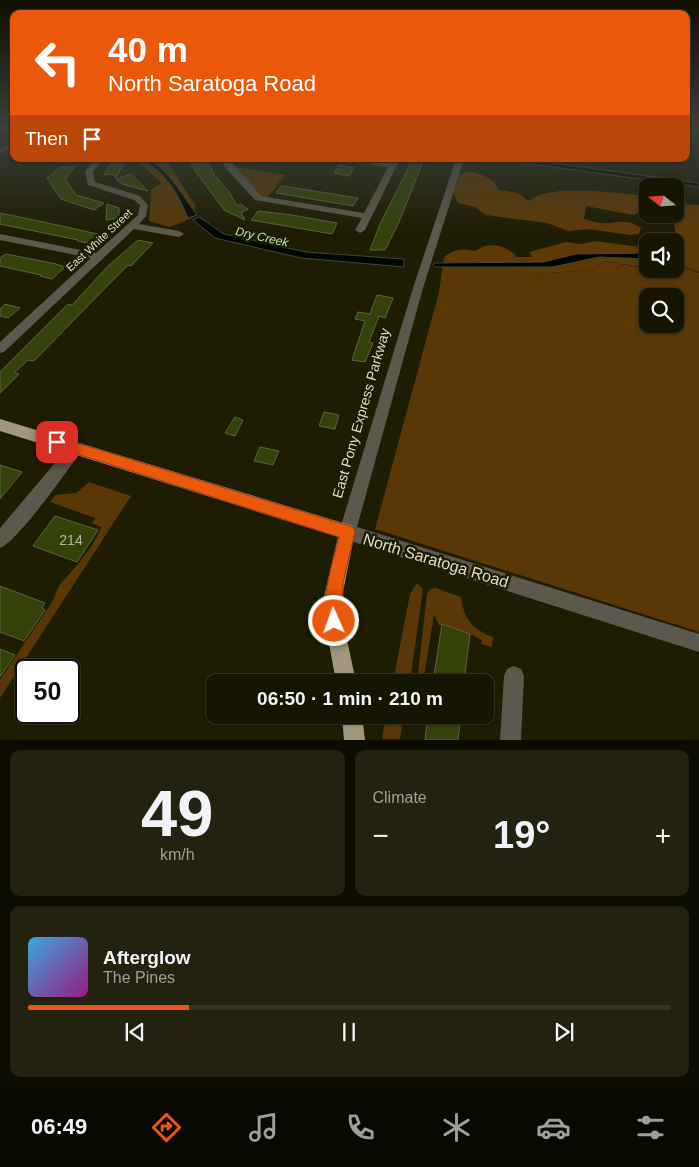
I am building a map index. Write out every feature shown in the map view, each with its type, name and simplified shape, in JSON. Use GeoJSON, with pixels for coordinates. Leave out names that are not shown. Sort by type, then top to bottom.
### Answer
{"type":"FeatureCollection","features":[{"type":"Feature","properties":{"kind":"main road","name":"North Saratoga Road"},"geometry":{"type":"LineString","coordinates":[[0,425],[348,532]]}},
{"type":"Feature","properties":{"kind":"main road","name":"East Pony Express Parkway"},"geometry":{"type":"LineString","coordinates":[[344,674],[334,621],[333,597],[348,532]]}},
{"type":"Feature","properties":{"kind":"main road"},"geometry":{"type":"LineString","coordinates":[[353,724],[355,740]]}},
{"type":"Feature","properties":{"kind":"street","name":"East White Street"},"geometry":{"type":"LineString","coordinates":[[0,349],[5,339],[99,257],[142,216],[144,205],[137,198],[91,183],[88,172],[95,164]]}},
{"type":"Feature","properties":{"kind":"street"},"geometry":{"type":"LineString","coordinates":[[227,164],[258,198],[367,216]]}},
{"type":"Feature","properties":{"kind":"street"},"geometry":{"type":"LineString","coordinates":[[360,230],[393,164]]}},
{"type":"Feature","properties":{"kind":"street","name":"East Pony Express Parkway"},"geometry":{"type":"LineString","coordinates":[[348,532],[409,316],[459,164]]}},
{"type":"Feature","properties":{"kind":"street"},"geometry":{"type":"LineString","coordinates":[[133,226],[179,234]]}},
{"type":"Feature","properties":{"kind":"street"},"geometry":{"type":"LineString","coordinates":[[0,237],[99,257]]}},
{"type":"Feature","properties":{"kind":"street"},"geometry":{"type":"LineString","coordinates":[[2,535],[76,448]]}},
{"type":"Feature","properties":{"kind":"street","name":"North Saratoga Road"},"geometry":{"type":"LineString","coordinates":[[348,532],[699,643]]}},
{"type":"Feature","properties":{"kind":"street"},"geometry":{"type":"LineString","coordinates":[[510,740],[514,676]]}},
{"type":"Feature","properties":{"kind":"shaded area"},"geometry":{"type":"Polygon","coordinates":[[[141,164],[168,164],[195,205],[194,217],[170,227],[149,221],[151,190],[161,183],[141,164]]]}},
{"type":"Feature","properties":{"kind":"shaded area"},"geometry":{"type":"Polygon","coordinates":[[[148,164],[155,164],[166,173],[197,215],[188,218],[171,186],[148,164]]]}},
{"type":"Feature","properties":{"kind":"shaded area"},"geometry":{"type":"Polygon","coordinates":[[[527,164],[556,164],[662,178],[639,179],[527,164]]]}},
{"type":"Feature","properties":{"kind":"shaded area"},"geometry":{"type":"Polygon","coordinates":[[[235,167],[285,175],[267,198],[258,195],[235,167]]]}},
{"type":"Feature","properties":{"kind":"shaded area"},"geometry":{"type":"Polygon","coordinates":[[[466,171],[486,176],[499,190],[518,193],[529,201],[538,195],[567,191],[639,195],[639,214],[633,215],[586,206],[584,219],[599,223],[625,222],[641,228],[639,234],[630,235],[588,229],[568,231],[547,223],[486,215],[475,207],[458,203],[453,193],[460,174],[466,171]]]}},
{"type":"Feature","properties":{"kind":"shaded area"},"geometry":{"type":"Polygon","coordinates":[[[684,181],[699,183],[699,187],[684,185],[684,181]]]}},
{"type":"Feature","properties":{"kind":"shaded area"},"geometry":{"type":"Polygon","coordinates":[[[684,204],[699,205],[699,272],[684,267],[684,233],[675,233],[674,223],[684,223],[684,204]]]}},
{"type":"Feature","properties":{"kind":"shaded area"},"geometry":{"type":"Polygon","coordinates":[[[199,217],[224,234],[306,252],[404,259],[404,267],[301,258],[215,238],[193,220],[199,217]]]}},
{"type":"Feature","properties":{"kind":"shaded area"},"geometry":{"type":"Polygon","coordinates":[[[595,241],[639,247],[639,267],[603,261],[593,270],[530,274],[486,263],[453,264],[444,257],[459,250],[475,251],[492,245],[503,247],[517,257],[532,257],[529,252],[566,242],[581,244],[595,241]]]}},
{"type":"Feature","properties":{"kind":"shaded area"},"geometry":{"type":"Polygon","coordinates":[[[639,253],[639,259],[599,257],[553,267],[435,267],[433,265],[434,263],[543,262],[576,254],[639,253]]]}},
{"type":"Feature","properties":{"kind":"shaded area"},"geometry":{"type":"Polygon","coordinates":[[[444,257],[453,264],[486,262],[530,274],[593,270],[603,261],[639,267],[639,278],[684,278],[684,267],[699,273],[699,632],[375,529],[439,292],[444,257]]]}},
{"type":"Feature","properties":{"kind":"shaded area"},"geometry":{"type":"Polygon","coordinates":[[[89,482],[131,496],[25,659],[15,659],[15,675],[0,698],[0,680],[54,599],[61,584],[91,547],[101,527],[92,523],[95,518],[50,502],[55,495],[76,493],[89,482]]]}},
{"type":"Feature","properties":{"kind":"shaded area"},"geometry":{"type":"Polygon","coordinates":[[[417,583],[423,589],[411,674],[395,674],[410,594],[417,583]]]}},
{"type":"Feature","properties":{"kind":"shaded area"},"geometry":{"type":"Polygon","coordinates":[[[436,588],[461,597],[464,611],[474,627],[493,637],[492,647],[481,644],[482,640],[470,634],[439,625],[434,615],[424,674],[418,674],[427,594],[430,589],[436,588]]]}},
{"type":"Feature","properties":{"kind":"shaded area"},"geometry":{"type":"Polygon","coordinates":[[[384,724],[402,724],[400,739],[382,739],[384,724]]]}},
{"type":"Feature","properties":{"kind":"building"},"geometry":{"type":"Polygon","coordinates":[[[110,164],[124,164],[116,178],[112,174],[104,175],[110,164]]]}},
{"type":"Feature","properties":{"kind":"building"},"geometry":{"type":"Polygon","coordinates":[[[209,164],[215,176],[228,190],[237,206],[240,204],[248,209],[241,213],[245,220],[224,210],[191,165],[209,164]]]}},
{"type":"Feature","properties":{"kind":"building"},"geometry":{"type":"Polygon","coordinates":[[[411,164],[422,164],[399,222],[385,250],[370,250],[380,224],[411,164]]]}},
{"type":"Feature","properties":{"kind":"building"},"geometry":{"type":"Polygon","coordinates":[[[339,165],[354,168],[349,176],[334,173],[339,165]]]}},
{"type":"Feature","properties":{"kind":"building"},"geometry":{"type":"Polygon","coordinates":[[[61,167],[75,167],[65,179],[76,195],[104,203],[94,210],[61,199],[47,178],[61,167]]]}},
{"type":"Feature","properties":{"kind":"building"},"geometry":{"type":"Polygon","coordinates":[[[131,174],[148,191],[122,184],[116,179],[131,174]]]}},
{"type":"Feature","properties":{"kind":"building"},"geometry":{"type":"Polygon","coordinates":[[[281,186],[358,198],[353,206],[276,193],[281,186]]]}},
{"type":"Feature","properties":{"kind":"building"},"geometry":{"type":"Polygon","coordinates":[[[107,204],[119,208],[119,218],[106,220],[107,204]]]}},
{"type":"Feature","properties":{"kind":"building"},"geometry":{"type":"Polygon","coordinates":[[[258,211],[337,223],[332,234],[251,220],[258,211]]]}},
{"type":"Feature","properties":{"kind":"building"},"geometry":{"type":"Polygon","coordinates":[[[0,213],[102,235],[91,244],[77,241],[0,224],[0,213]]]}},
{"type":"Feature","properties":{"kind":"building"},"geometry":{"type":"Polygon","coordinates":[[[138,240],[153,243],[131,266],[128,265],[34,361],[28,360],[14,373],[19,374],[0,393],[0,372],[68,304],[72,305],[107,267],[138,240]]]}},
{"type":"Feature","properties":{"kind":"building"},"geometry":{"type":"Polygon","coordinates":[[[6,254],[65,267],[52,279],[0,266],[0,258],[6,254]]]}},
{"type":"Feature","properties":{"kind":"building"},"geometry":{"type":"Polygon","coordinates":[[[377,295],[393,298],[385,318],[379,316],[369,342],[373,343],[365,362],[352,360],[365,321],[355,319],[358,312],[370,314],[377,295]]]}},
{"type":"Feature","properties":{"kind":"building"},"geometry":{"type":"Polygon","coordinates":[[[5,304],[20,308],[8,318],[0,316],[0,309],[5,304]]]}},
{"type":"Feature","properties":{"kind":"building"},"geometry":{"type":"Polygon","coordinates":[[[324,412],[339,415],[335,429],[319,426],[324,412]]]}},
{"type":"Feature","properties":{"kind":"building"},"geometry":{"type":"Polygon","coordinates":[[[235,417],[243,420],[235,436],[225,433],[235,417]]]}},
{"type":"Feature","properties":{"kind":"building"},"geometry":{"type":"Polygon","coordinates":[[[260,447],[279,451],[273,465],[254,461],[260,447]]]}},
{"type":"Feature","properties":{"kind":"building"},"geometry":{"type":"Polygon","coordinates":[[[0,465],[22,472],[0,499],[0,465]]]}},
{"type":"Feature","properties":{"kind":"building"},"geometry":{"type":"Polygon","coordinates":[[[55,516],[98,530],[77,562],[33,546],[55,516]]]}},
{"type":"Feature","properties":{"kind":"building"},"geometry":{"type":"Polygon","coordinates":[[[0,586],[45,603],[42,608],[45,610],[24,641],[0,632],[0,586]]]}},
{"type":"Feature","properties":{"kind":"building"},"geometry":{"type":"Polygon","coordinates":[[[442,624],[470,634],[465,674],[434,674],[442,624]]]}},
{"type":"Feature","properties":{"kind":"building"},"geometry":{"type":"Polygon","coordinates":[[[0,649],[15,655],[0,677],[0,649]]]}},
{"type":"Feature","properties":{"kind":"building"},"geometry":{"type":"Polygon","coordinates":[[[427,724],[460,724],[458,740],[425,740],[427,724]]]}},
{"type":"Feature","properties":{"kind":"route"},"geometry":{"type":"LineString","coordinates":[[57,442],[348,532],[335,583],[333,597],[334,621]]}},
{"type":"Feature","properties":{"kind":"water label","name":"Dry Creek"},"geometry":{"type":"Point","coordinates":[262,237]}}]}
